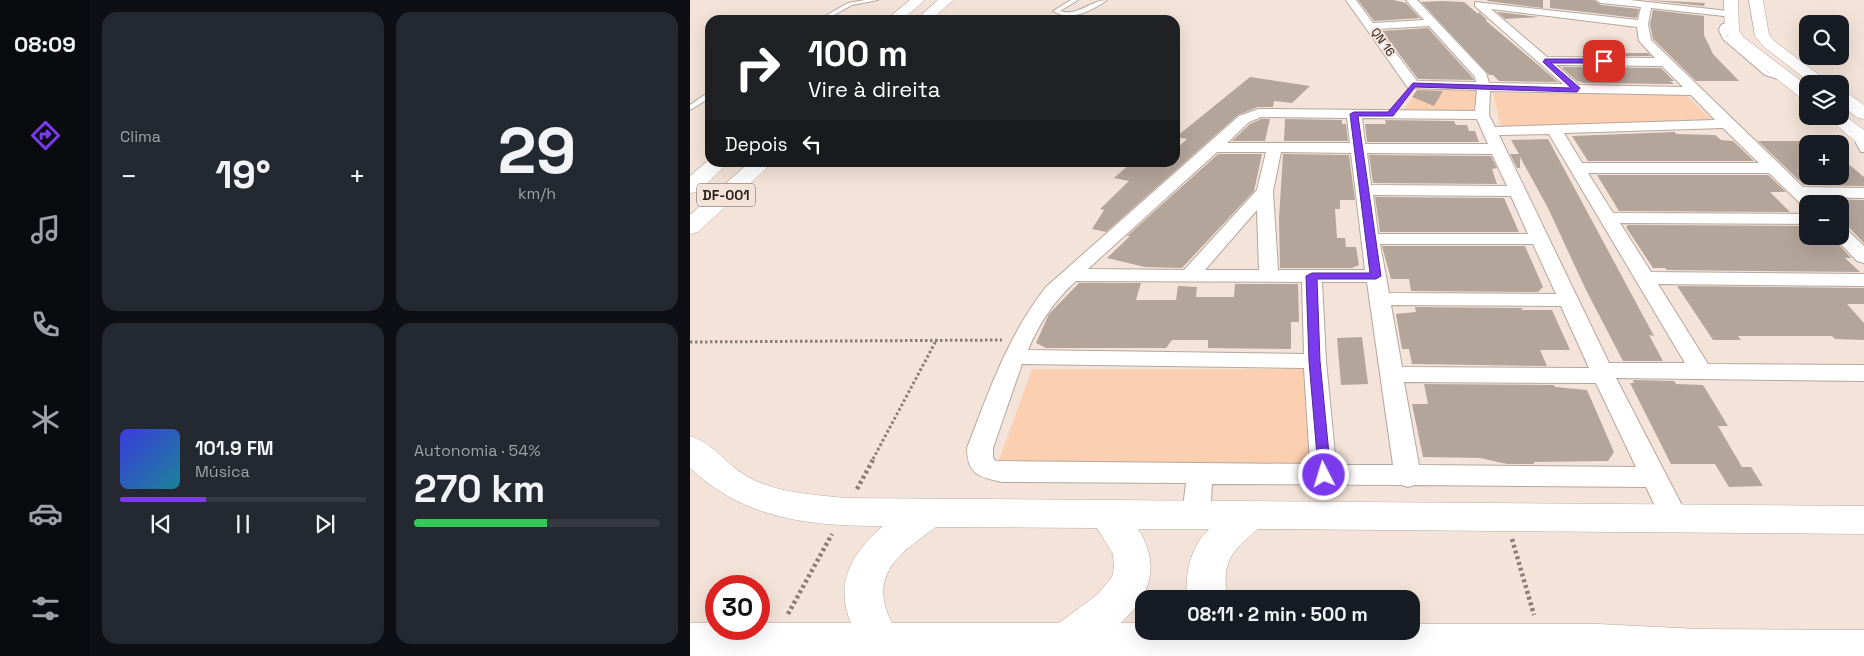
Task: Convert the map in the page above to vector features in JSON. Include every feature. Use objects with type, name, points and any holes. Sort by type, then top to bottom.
[{"type":"main road","points":[[899,15],[918,0]]},
{"type":"main road","points":[[929,15],[946,0]]},
{"type":"main road","points":[[1756,0],[1762,36],[1769,44],[1811,75]]},
{"type":"main road","points":[[1732,12],[1732,31],[1738,40],[1799,88]]},
{"type":"main road","points":[[1845,125],[1864,142]]},
{"type":"main road","name":"DF-001","points":[[690,187],[713,167]]},
{"type":"main road","name":"DF-001","points":[[690,227],[757,167]]},
{"type":"main road","points":[[690,448],[706,464],[746,492],[791,506],[844,512],[1248,517],[1674,517],[1864,520]]},
{"type":"main road","points":[[885,647],[866,614],[863,585],[875,560],[894,538],[930,512]]},
{"type":"main road","points":[[1064,643],[1101,618],[1122,596],[1132,574],[1133,554],[1123,535],[1107,515]]},
{"type":"main road","points":[[1206,590],[1204,581],[1208,557],[1221,538],[1248,517]]},
{"type":"main road","points":[[690,642],[982,649],[1064,643],[1149,640]]},
{"type":"main road","points":[[1388,640],[1542,643],[1595,650],[1704,652],[1864,649]]},
{"type":"street","name":"QN 16","points":[[1352,0],[1372,26],[1407,92]]},
{"type":"street","points":[[1411,0],[1481,76],[1491,132],[1602,373],[1674,517]]},
{"type":"street","points":[[1601,0],[1732,12]]},
{"type":"street","points":[[1478,3],[1642,24]]},
{"type":"street","points":[[1478,3],[1577,90]]},
{"type":"street","points":[[1647,5],[1642,24],[1645,41],[1727,124],[1803,195]]},
{"type":"street","points":[[1372,26],[1433,23]]},
{"type":"street","points":[[1545,61],[1664,62]]},
{"type":"street","points":[[1390,114],[1407,92],[1484,88],[1694,91]]},
{"type":"street","points":[[1491,132],[1390,114],[1259,113],[1244,119],[1053,291],[1035,311],[1017,348],[980,448],[980,461],[988,469],[1002,472],[1408,477],[1654,477]]},
{"type":"street","points":[[1354,114],[1370,239],[1408,477]]},
{"type":"street","points":[[1213,148],[1358,149],[1491,132],[1727,124]]},
{"type":"street","points":[[1555,131],[1701,371]]},
{"type":"street","points":[[1269,276],[1265,192],[1274,148]]},
{"type":"street","points":[[1577,168],[1775,168]]},
{"type":"street","points":[[1364,190],[1517,191]]},
{"type":"street","points":[[1190,275],[1265,192]]},
{"type":"street","points":[[1841,195],[1864,193]]},
{"type":"street","points":[[1607,218],[1799,219]]},
{"type":"street","points":[[1370,239],[1540,239]]},
{"type":"street","points":[[1849,242],[1864,257]]},
{"type":"street","points":[[1073,275],[1376,276]]},
{"type":"street","points":[[1312,276],[1314,361],[1324,475]]},
{"type":"street","points":[[1645,278],[1864,280]]},
{"type":"street","points":[[1380,299],[1568,300]]},
{"type":"street","points":[[1017,348],[1314,361]]},
{"type":"street","points":[[1391,374],[1701,371],[1864,373]]},
{"type":"street","points":[[1196,516],[1200,473]]},
{"type":"lane","points":[[830,15],[850,4],[875,0]]},
{"type":"lane","points":[[1075,0],[1056,11],[1063,14],[1074,14],[1104,0]]},
{"type":"lane","points":[[690,108],[705,98]]},
{"type":"path","points":[[690,342],[1017,348]]},
{"type":"path","points":[[1506,517],[1542,643]]},
{"type":"shaded area","points":[[1421,87],[1478,91],[1473,111],[1403,110]]},
{"type":"shaded area","points":[[1493,93],[1686,95],[1714,122],[1501,128]]},
{"type":"shaded area","points":[[1032,369],[1305,369],[1309,464],[998,463]]},
{"type":"building","points":[[1358,0],[1393,0],[1406,3],[1420,18],[1374,21]]},
{"type":"building","points":[[1543,0],[1543,8],[1487,1]]},
{"type":"building","points":[[1550,0],[1594,0],[1601,5],[1639,9],[1637,18],[1550,8]]},
{"type":"building","points":[[1647,0],[1705,3],[1704,6]]},
{"type":"building","points":[[1421,2],[1464,2],[1478,14],[1479,12],[1487,20],[1485,20],[1558,82],[1499,81],[1493,75],[1489,75]]},
{"type":"building","points":[[1653,10],[1704,16],[1704,35],[1713,54],[1739,81],[1696,81],[1653,39],[1650,24]]},
{"type":"building","points":[[1497,12],[1540,17],[1505,19]]},
{"type":"building","points":[[1428,28],[1474,80],[1418,79],[1382,31]]},
{"type":"building","points":[[1607,53],[1648,53],[1651,56],[1607,56]]},
{"type":"building","points":[[1562,68],[1661,68],[1674,81],[1670,81],[1674,84],[1584,83],[1577,81]]},
{"type":"building","points":[[1250,77],[1310,86],[1292,103],[1274,101],[1273,107],[1258,107],[1238,115],[1180,166],[1180,145],[1187,139],[1180,138],[1180,134]]},
{"type":"building","points":[[1417,90],[1443,91],[1434,106],[1412,97]]},
{"type":"building","points":[[1261,119],[1270,119],[1265,141],[1232,141],[1250,124]]},
{"type":"building","points":[[1285,119],[1342,120],[1342,124],[1346,124],[1348,141],[1284,141]]},
{"type":"building","points":[[1385,120],[1454,121],[1456,125],[1467,125],[1469,131],[1475,131],[1479,142],[1367,142],[1365,124],[1386,124]]},
{"type":"building","points":[[1675,132],[1676,134],[1715,135],[1721,140],[1733,141],[1754,161],[1588,161],[1572,136]]},
{"type":"building","points":[[1548,139],[1654,336],[1649,335],[1663,361],[1623,361],[1586,290],[1548,208],[1520,157],[1520,168],[1517,168],[1510,154],[1519,154],[1511,140]]},
{"type":"building","points":[[1758,141],[1799,141],[1799,180]]},
{"type":"building","points":[[1218,154],[1262,154],[1254,191],[1182,268],[1145,267],[1107,258],[1130,236],[1127,236]]},
{"type":"building","points":[[1283,154],[1349,155],[1355,200],[1340,200],[1340,209],[1335,209],[1337,238],[1345,238],[1346,247],[1356,247],[1359,265],[1352,268],[1280,268],[1279,218]]},
{"type":"building","points":[[1369,155],[1491,156],[1497,168],[1492,169],[1497,184],[1373,183]]},
{"type":"building","points":[[1849,164],[1864,177],[1864,186],[1804,185],[1849,185]]},
{"type":"building","points":[[1126,167],[1179,167],[1106,232],[1092,229],[1104,210],[1100,209],[1129,181],[1114,178]]},
{"type":"building","points":[[1597,175],[1768,175],[1786,192],[1770,192],[1790,212],[1619,211]]},
{"type":"building","points":[[1375,197],[1504,198],[1519,232],[1380,232]]},
{"type":"building","points":[[1849,200],[1864,200],[1864,243],[1849,227]]},
{"type":"building","points":[[1628,225],[1799,226],[1799,245],[1839,245],[1851,258],[1845,258],[1860,272],[1667,270],[1665,268],[1653,268],[1626,227]]},
{"type":"building","points":[[1382,246],[1525,246],[1543,287],[1538,292],[1411,291],[1409,279],[1391,279]]},
{"type":"building","points":[[1079,283],[1141,283],[1136,300],[1176,300],[1178,286],[1197,287],[1196,297],[1234,297],[1235,284],[1298,284],[1299,322],[1291,322],[1291,349],[1208,348],[1208,340],[1172,340],[1166,348],[1046,348],[1036,343],[1049,314]]},
{"type":"building","points":[[1677,286],[1864,288],[1864,304],[1847,304],[1864,323],[1864,340],[1835,339],[1832,336],[1738,336],[1741,340],[1713,340]]},
{"type":"building","points":[[1415,307],[1552,310],[1570,350],[1540,350],[1547,366],[1412,364],[1409,349],[1402,349],[1396,314],[1416,312]]},
{"type":"building","points":[[1362,337],[1368,384],[1341,385],[1337,338]]},
{"type":"building","points":[[1633,380],[1674,381],[1676,384],[1703,385],[1728,426],[1718,426],[1742,467],[1751,467],[1763,486],[1729,487],[1715,464],[1671,464],[1630,383],[1634,383]]},
{"type":"building","points":[[1424,384],[1554,385],[1555,387],[1587,390],[1614,452],[1608,461],[1534,462],[1534,464],[1507,464],[1480,458],[1423,457],[1412,404],[1428,404]]},
{"type":"route","points":[[1324,475],[1314,361],[1312,276],[1376,276],[1354,114],[1390,114],[1413,85],[1577,90],[1545,61],[1604,61]]}]
